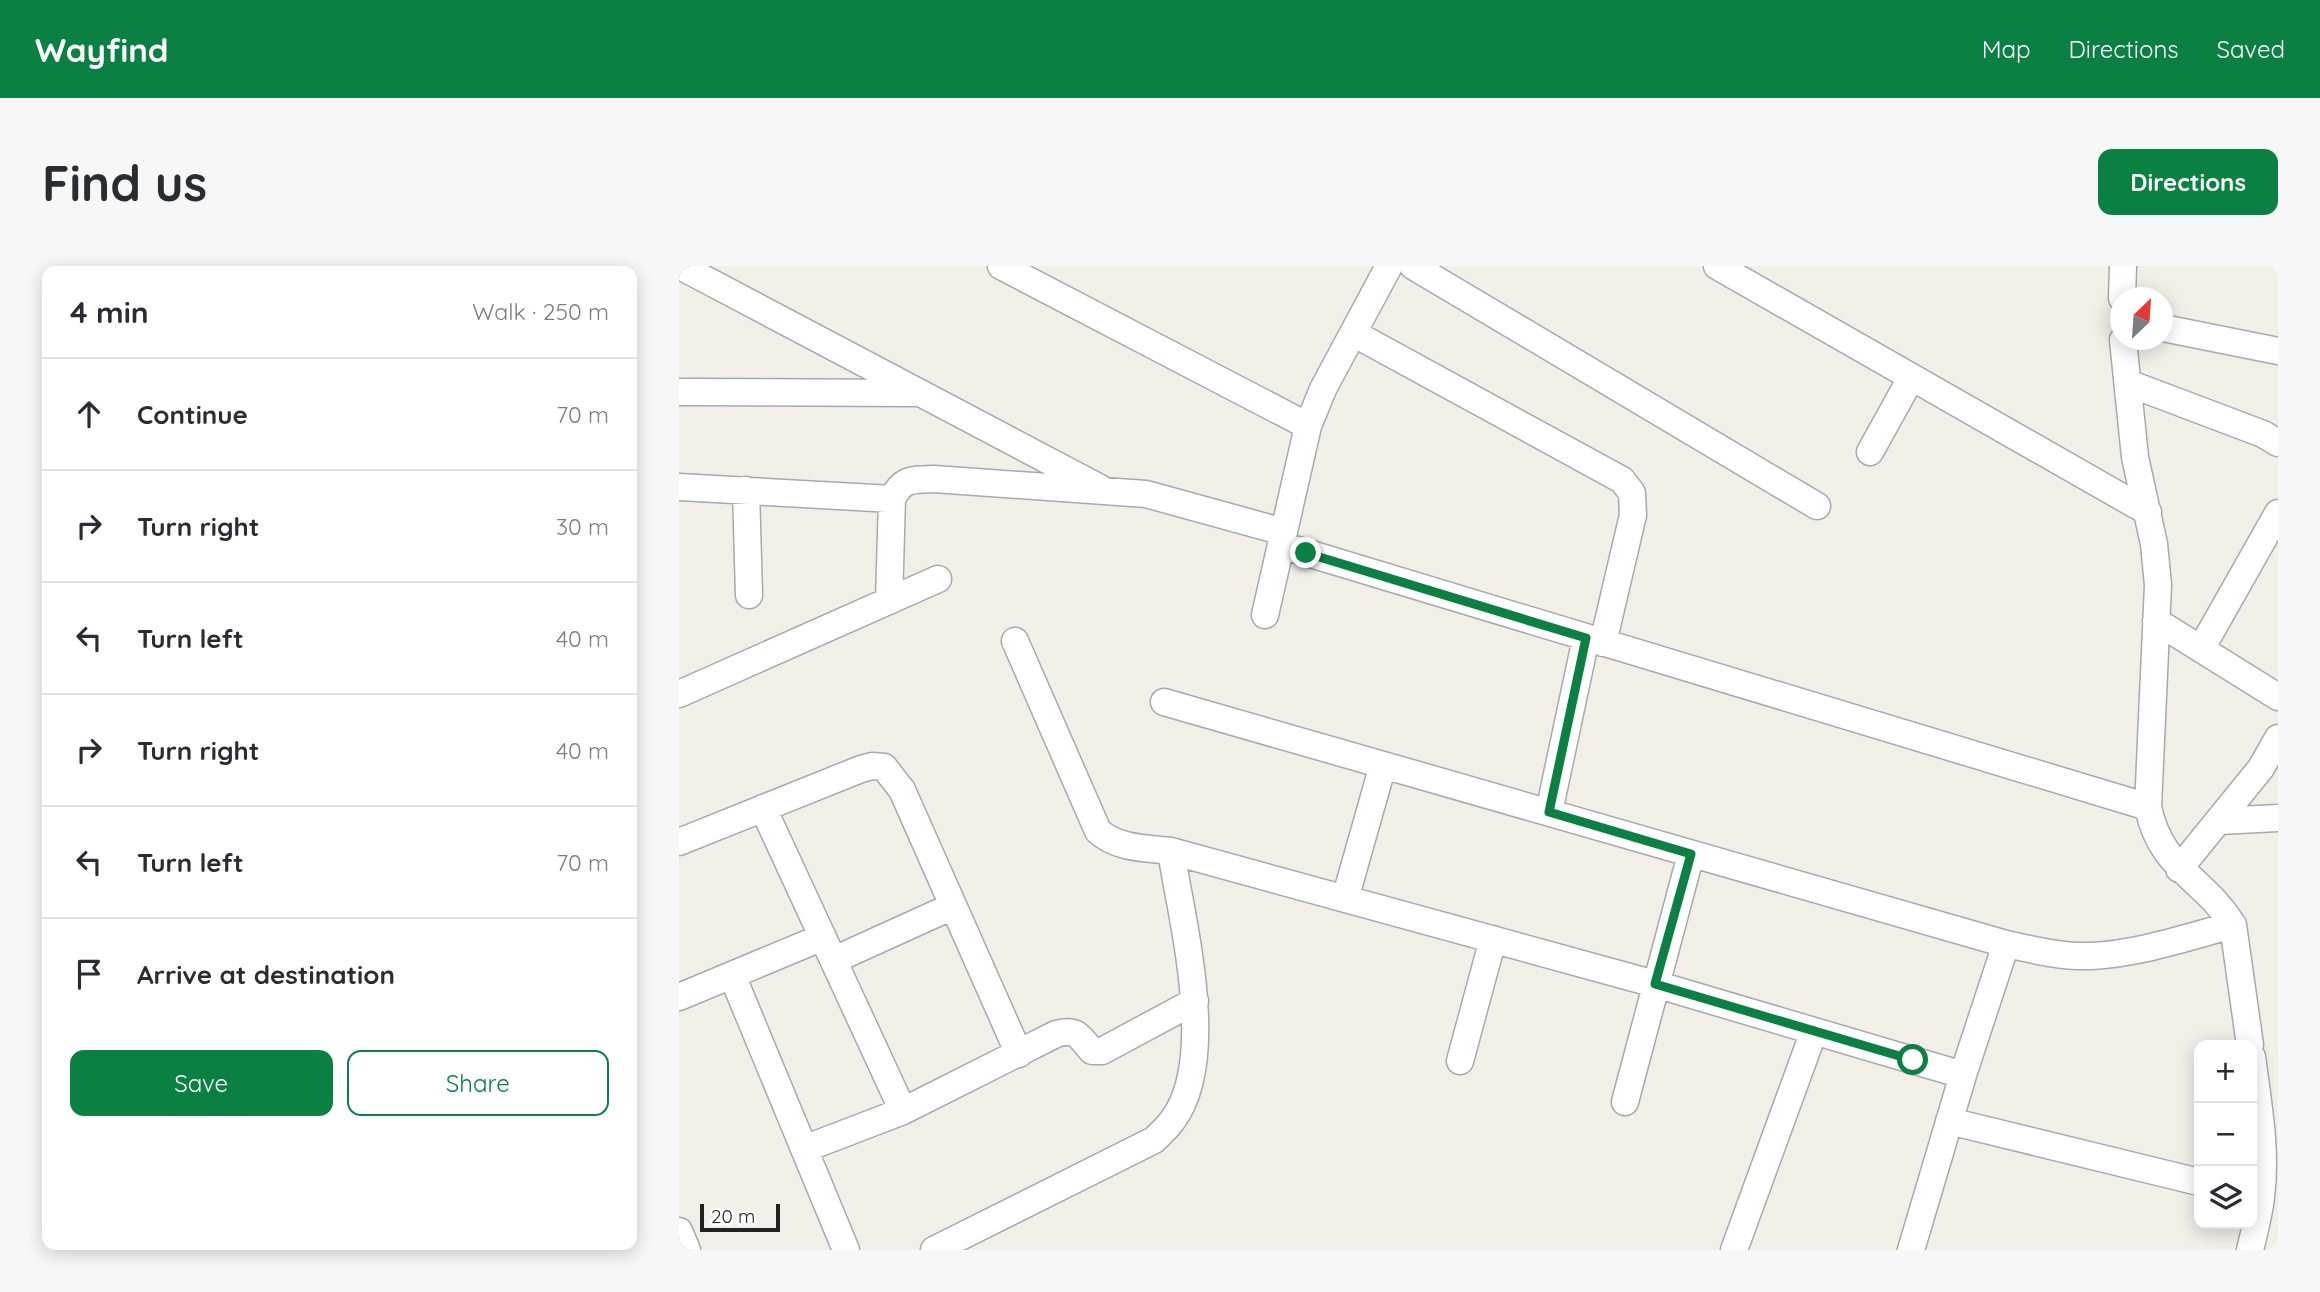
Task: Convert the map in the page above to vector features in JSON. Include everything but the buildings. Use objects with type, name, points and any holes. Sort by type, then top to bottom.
[{"type":"street","points":[[680,266],[1110,493]]},
{"type":"street","points":[[1001,266],[1308,426]]},
{"type":"street","points":[[1265,615],[1308,426],[1323,389],[1389,266]]},
{"type":"street","points":[[1413,266],[1817,506]]},
{"type":"street","points":[[2122,287],[2123,266]]},
{"type":"street","points":[[1719,267],[2148,512]]},
{"type":"street","points":[[2173,330],[2278,351]]},
{"type":"street","points":[[1353,333],[1622,480],[1632,493],[1633,515],[1595,641],[1549,812]]},
{"type":"street","points":[[2124,350],[2135,457],[2148,512],[2158,585],[2148,807],[2152,827],[2179,869],[2224,910],[2233,925],[2249,1040]]},
{"type":"street","points":[[1870,452],[1911,378]]},
{"type":"street","points":[[2128,383],[2263,434],[2278,443]]},
{"type":"street","points":[[679,392],[921,393]]},
{"type":"street","points":[[889,601],[892,499],[899,485],[910,480],[934,479],[1146,494],[1595,641],[2148,807]]},
{"type":"street","points":[[679,486],[892,499]]},
{"type":"street","points":[[746,491],[749,595]]},
{"type":"street","points":[[2201,649],[2278,513]]},
{"type":"street","points":[[679,694],[938,579]]},
{"type":"street","points":[[2156,621],[2278,697]]},
{"type":"street","points":[[1015,641],[1098,831],[1109,840],[1124,845],[1171,851],[1493,939],[1963,1075]]},
{"type":"street","points":[[1164,702],[2044,953],[2090,956],[2138,949],[2233,925]]},
{"type":"street","points":[[2179,869],[2262,768],[2278,738]]},
{"type":"street","points":[[679,842],[872,765],[884,767],[902,790],[1019,1054]]},
{"type":"street","points":[[1345,899],[1383,765]]},
{"type":"street","points":[[763,808],[903,1111]]},
{"type":"street","points":[[2219,821],[2278,818]]},
{"type":"street","points":[[934,1250],[1154,1140],[1174,1119],[1188,1088],[1196,1053],[1195,1001],[1171,851]]},
{"type":"street","points":[[1625,1102],[1691,854]]},
{"type":"street","points":[[679,997],[732,975],[828,949],[953,906]]},
{"type":"street","points":[[1460,1061],[1493,939]]},
{"type":"street","points":[[1911,1250],[1963,1075],[2006,944]]},
{"type":"street","points":[[732,975],[846,1250]]},
{"type":"street","points":[[804,1149],[903,1111],[1056,1034],[1068,1030],[1079,1034],[1092,1051],[1102,1051],[1195,1001]]},
{"type":"street","points":[[1734,1250],[1814,1031]]},
{"type":"street","points":[[2257,1073],[2268,1107],[2262,1127],[2257,1196]]},
{"type":"street","points":[[1949,1121],[2194,1181]]},
{"type":"street","points":[[2250,1250],[2253,1229]]},
{"type":"street","points":[[679,1231],[687,1250]]},
{"type":"route","points":[[1306,553],[1586,638],[1549,812],[1691,854],[1655,984],[1913,1060]]}]
